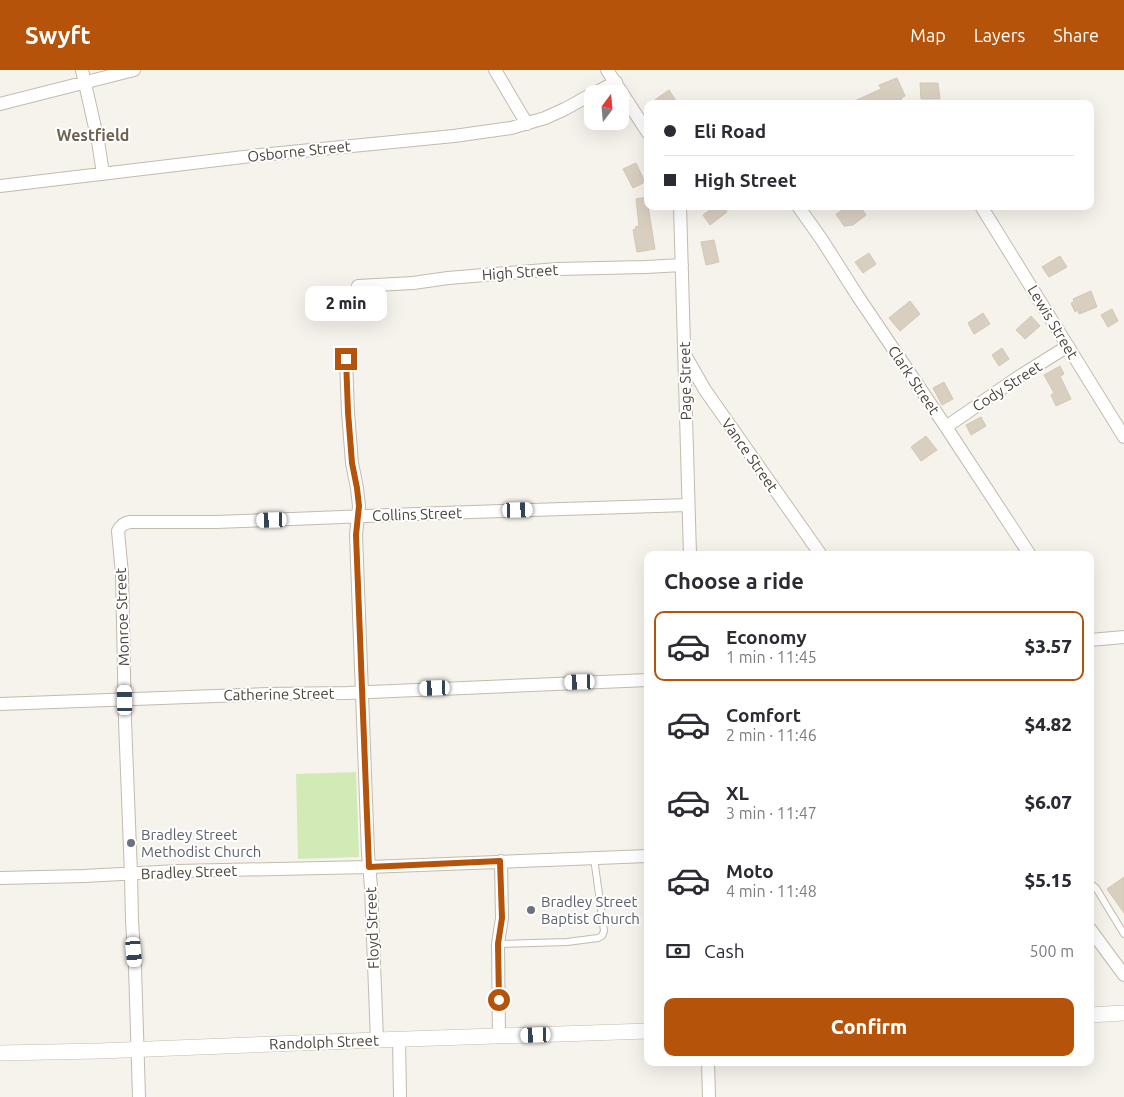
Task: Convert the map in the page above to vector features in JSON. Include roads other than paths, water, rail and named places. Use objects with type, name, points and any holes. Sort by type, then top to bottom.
[{"type":"street","points":[[0,104],[83,76],[134,70]]},
{"type":"street","points":[[495,70],[527,124]]},
{"type":"street","points":[[607,70],[644,127]]},
{"type":"street","points":[[83,76],[98,141],[103,174]]},
{"type":"street","name":"Osborne Street","points":[[610,85],[616,82]]},
{"type":"street","name":"Osborne Street","points":[[0,186],[354,145],[454,136],[511,128],[545,118],[565,110],[584,99]]},
{"type":"street","name":"Page Street","points":[[680,210],[690,551]]},
{"type":"street","name":"Clark Street","points":[[801,210],[1027,551]]},
{"type":"street","name":"Lewis Street","points":[[984,210],[1124,437]]},
{"type":"street","name":"High Street","points":[[358,286],[413,283],[448,278],[557,269],[682,265]]},
{"type":"street","name":"Cody Street","points":[[946,427],[1068,346]]},
{"type":"street","name":"Vance Street","points":[[684,353],[705,390],[818,551]]},
{"type":"street","points":[[346,359],[348,412],[352,463],[359,506],[358,517]]},
{"type":"street","name":"Collins Street","points":[[147,522],[216,522],[688,505]]},
{"type":"street","name":"Floyd Street","points":[[358,517],[356,535],[377,1040]]},
{"type":"street","name":"Monroe Street","points":[[139,1097],[122,574],[118,530],[125,523],[147,522]]},
{"type":"street","points":[[1094,640],[1124,637]]},
{"type":"street","name":"Catherine Street","points":[[0,704],[644,680]]},
{"type":"street","name":"Bradley Street","points":[[0,878],[369,867],[644,856]]},
{"type":"street","points":[[499,1037],[498,944],[502,918],[500,861]]},
{"type":"street","points":[[1094,934],[1124,975]]},
{"type":"street","points":[[1094,1014],[1124,1013]]},
{"type":"street","name":"Randolph Street","points":[[0,1053],[644,1031]]},
{"type":"street","points":[[399,1039],[400,1097]]},
{"type":"street","points":[[708,1066],[709,1097]]},
{"type":"lane","points":[[498,944],[567,942],[602,936],[604,931],[594,858]]},
{"type":"lane","points":[[1094,886],[1124,934]]},
{"type":"place","name":"Bradley Street Methodist Church","points":[[131,843]]},
{"type":"place","name":"Bradley Street Baptist Church","points":[[531,910]]},
{"type":"district","name":"Westfield","points":[[93,135]]}]
